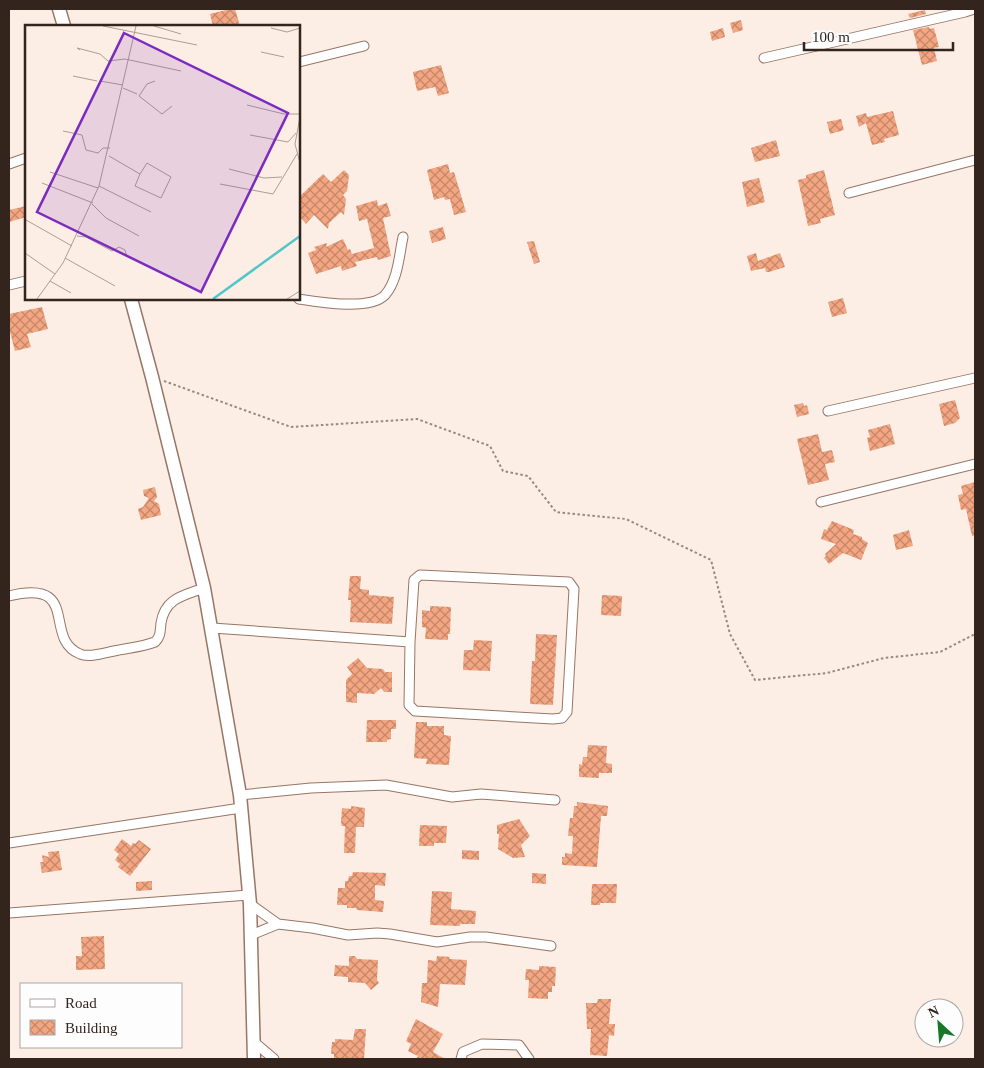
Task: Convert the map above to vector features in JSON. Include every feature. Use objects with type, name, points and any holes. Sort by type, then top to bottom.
[{"type":"street","points":[[59,9],[64,25]]},
{"type":"street","points":[[764,58],[974,9]]},
{"type":"street","points":[[300,62],[364,46]]},
{"type":"street","points":[[9,164],[25,158]]},
{"type":"street","points":[[849,193],[975,160]]},
{"type":"street","points":[[300,299],[334,305],[373,302],[384,296],[395,278],[403,237]]},
{"type":"street","points":[[9,285],[25,281]]},
{"type":"street","points":[[131,300],[204,588],[241,802],[250,899],[254,1059]]},
{"type":"street","points":[[828,411],[975,378]]},
{"type":"street","points":[[821,502],[975,464]]},
{"type":"street","points":[[420,575],[569,582],[574,589],[567,712],[562,718],[415,711],[409,705],[410,642],[414,580],[420,575]]},
{"type":"street","points":[[9,596],[38,592],[45,594],[56,611],[64,639],[70,648],[80,655],[92,655],[156,642],[160,634],[165,609],[171,602],[180,596],[204,588]]},
{"type":"street","points":[[212,628],[410,642]]},
{"type":"street","points":[[9,843],[311,788],[386,786],[452,797],[481,794],[554,800]]},
{"type":"street","points":[[9,913],[250,899],[278,924]]},
{"type":"street","points":[[251,935],[278,924],[348,935],[377,933],[437,942],[470,937],[486,937],[551,946]]},
{"type":"street","points":[[254,1042],[274,1059]]},
{"type":"street","points":[[461,1059],[463,1052],[482,1044],[519,1045],[529,1059]]},
{"type":"path","points":[[152,377],[291,427],[417,419],[490,446],[503,471],[528,476],[556,512],[626,519],[712,560],[730,634],[755,680],[827,673],[884,658],[940,652],[975,634]]},
{"type":"building","points":[[235,9],[240,25],[213,25],[210,14]]},
{"type":"building","points":[[925,10],[926,14],[910,18],[908,14]]},
{"type":"building","points":[[741,20],[743,30],[733,33],[730,23]]},
{"type":"building","points":[[929,27],[930,29],[934,28],[939,47],[934,48],[937,61],[922,65],[913,30]]},
{"type":"building","points":[[723,28],[725,37],[712,41],[710,32]]},
{"type":"building","points":[[441,65],[449,93],[438,96],[435,87],[417,91],[413,72]]},
{"type":"building","points":[[893,111],[899,135],[884,139],[885,142],[872,145],[866,123],[859,127],[856,116],[866,113],[867,117]]},
{"type":"building","points":[[841,119],[844,130],[830,134],[827,122]]},
{"type":"building","points":[[776,140],[780,156],[755,162],[751,148]]},
{"type":"building","points":[[448,164],[450,173],[454,172],[466,212],[454,215],[450,199],[445,200],[444,197],[434,200],[427,170]]},
{"type":"building","points":[[344,170],[349,175],[347,191],[343,195],[346,199],[344,215],[341,212],[329,223],[328,229],[314,215],[306,224],[300,217],[300,196],[323,174],[331,182]]},
{"type":"building","points":[[824,170],[835,215],[820,219],[821,223],[808,226],[798,180],[806,178],[806,175]]},
{"type":"building","points":[[759,178],[765,202],[747,207],[742,182]]},
{"type":"building","points":[[377,200],[378,206],[387,203],[391,216],[383,218],[391,256],[378,260],[377,257],[355,262],[357,266],[342,271],[341,266],[316,274],[308,253],[316,250],[314,247],[327,243],[326,247],[343,239],[352,254],[374,248],[367,219],[359,221],[356,206]]},
{"type":"building","points":[[25,206],[25,217],[9,222],[9,210]]},
{"type":"building","points":[[443,227],[446,239],[432,243],[429,231]]},
{"type":"building","points":[[534,241],[540,262],[534,264],[527,242]]},
{"type":"building","points":[[756,253],[758,261],[780,253],[785,267],[769,272],[766,272],[765,268],[751,271],[747,256]]},
{"type":"building","points":[[843,298],[847,313],[832,317],[828,302]]},
{"type":"building","points":[[42,307],[48,329],[27,334],[31,347],[15,351],[9,328],[9,314]]},
{"type":"building","points":[[955,400],[960,418],[955,423],[944,426],[939,404]]},
{"type":"building","points":[[803,403],[804,406],[807,405],[809,414],[797,417],[794,405]]},
{"type":"building","points":[[890,424],[895,444],[870,451],[867,438],[870,437],[868,430]]},
{"type":"building","points":[[818,434],[822,452],[832,450],[835,462],[825,464],[829,480],[808,485],[797,439]]},
{"type":"building","points":[[975,482],[975,535],[972,536],[966,509],[961,510],[958,495],[963,494],[961,486]]},
{"type":"building","points":[[155,487],[157,497],[154,501],[159,504],[161,515],[141,520],[138,509],[143,507],[149,498],[144,496],[143,490]]},
{"type":"building","points":[[832,521],[854,530],[853,534],[862,537],[868,543],[861,560],[843,553],[829,564],[824,558],[825,554],[836,544],[821,539],[824,529],[827,530]]},
{"type":"building","points":[[909,530],[913,546],[896,550],[893,535]]},
{"type":"building","points":[[350,576],[361,576],[360,589],[369,590],[369,595],[394,597],[392,624],[350,622],[351,600],[348,600]]},
{"type":"building","points":[[602,595],[622,596],[621,616],[601,615]]},
{"type":"building","points":[[430,606],[451,607],[448,640],[425,639],[426,628],[422,627],[422,610],[430,611]]},
{"type":"building","points":[[536,634],[557,635],[553,705],[530,704],[532,661],[535,661]]},
{"type":"building","points":[[474,640],[492,641],[490,671],[463,670],[464,650],[473,650]]},
{"type":"building","points":[[358,658],[367,668],[383,669],[385,672],[392,672],[392,692],[384,692],[381,688],[374,694],[357,693],[357,703],[346,702],[346,680],[352,674],[347,667]]},
{"type":"building","points":[[367,720],[396,720],[396,729],[391,729],[391,739],[387,740],[387,742],[366,742]]},
{"type":"building","points":[[416,722],[427,722],[427,726],[444,726],[444,735],[451,736],[449,765],[426,764],[427,759],[414,758]]},
{"type":"building","points":[[588,745],[607,746],[606,763],[612,764],[612,773],[599,773],[599,778],[579,777],[579,764],[582,765],[583,757],[587,757]]},
{"type":"building","points":[[577,802],[608,806],[607,816],[601,816],[597,867],[562,865],[562,857],[565,857],[565,853],[572,854],[573,836],[568,836],[570,818],[573,818],[574,806],[577,806]]},
{"type":"building","points":[[351,806],[365,808],[364,827],[356,827],[355,853],[344,853],[345,826],[342,826],[341,823],[342,808],[351,809]]},
{"type":"building","points":[[519,819],[530,836],[521,845],[525,857],[513,858],[498,849],[499,834],[497,834],[497,825]]},
{"type":"building","points":[[420,825],[447,826],[446,843],[434,843],[434,846],[419,846]]},
{"type":"building","points":[[122,839],[131,846],[139,840],[151,849],[130,876],[118,867],[120,864],[115,860],[119,854],[114,850]]},
{"type":"building","points":[[462,850],[479,851],[479,860],[462,859]]},
{"type":"building","points":[[59,851],[62,870],[42,873],[40,862],[43,862],[42,855],[49,857],[48,852]]},
{"type":"building","points":[[353,872],[386,873],[385,886],[375,885],[375,900],[384,901],[383,912],[357,910],[356,908],[347,908],[347,905],[337,905],[338,888],[345,888],[345,881],[348,881],[349,876],[352,876]]},
{"type":"building","points":[[532,873],[546,874],[546,884],[532,883]]},
{"type":"building","points":[[152,881],[152,890],[136,891],[136,882]]},
{"type":"building","points":[[592,884],[617,884],[616,903],[591,905]]},
{"type":"building","points":[[432,891],[452,892],[451,909],[476,911],[475,924],[460,924],[460,926],[430,925]]},
{"type":"building","points":[[104,936],[105,969],[76,970],[76,956],[82,956],[81,937]]},
{"type":"building","points":[[349,956],[355,956],[357,959],[378,960],[377,980],[379,983],[371,990],[365,983],[348,982],[348,977],[334,976],[335,965],[349,966]]},
{"type":"building","points":[[437,956],[467,960],[465,985],[440,984],[438,1007],[421,1002],[422,983],[427,983],[428,960],[436,961]]},
{"type":"building","points":[[539,966],[556,967],[555,986],[552,986],[552,992],[548,992],[548,999],[528,998],[529,980],[525,980],[526,969],[539,970]]},
{"type":"building","points":[[598,999],[611,999],[609,1024],[615,1024],[614,1036],[609,1035],[607,1056],[590,1055],[591,1029],[587,1029],[586,1003],[597,1003]]},
{"type":"building","points":[[416,1019],[443,1034],[433,1052],[445,1059],[416,1059],[418,1056],[408,1051],[411,1044],[406,1041]]},
{"type":"building","points":[[355,1029],[366,1029],[364,1059],[334,1058],[334,1054],[331,1054],[332,1042],[335,1042],[335,1039],[353,1040]]}]
